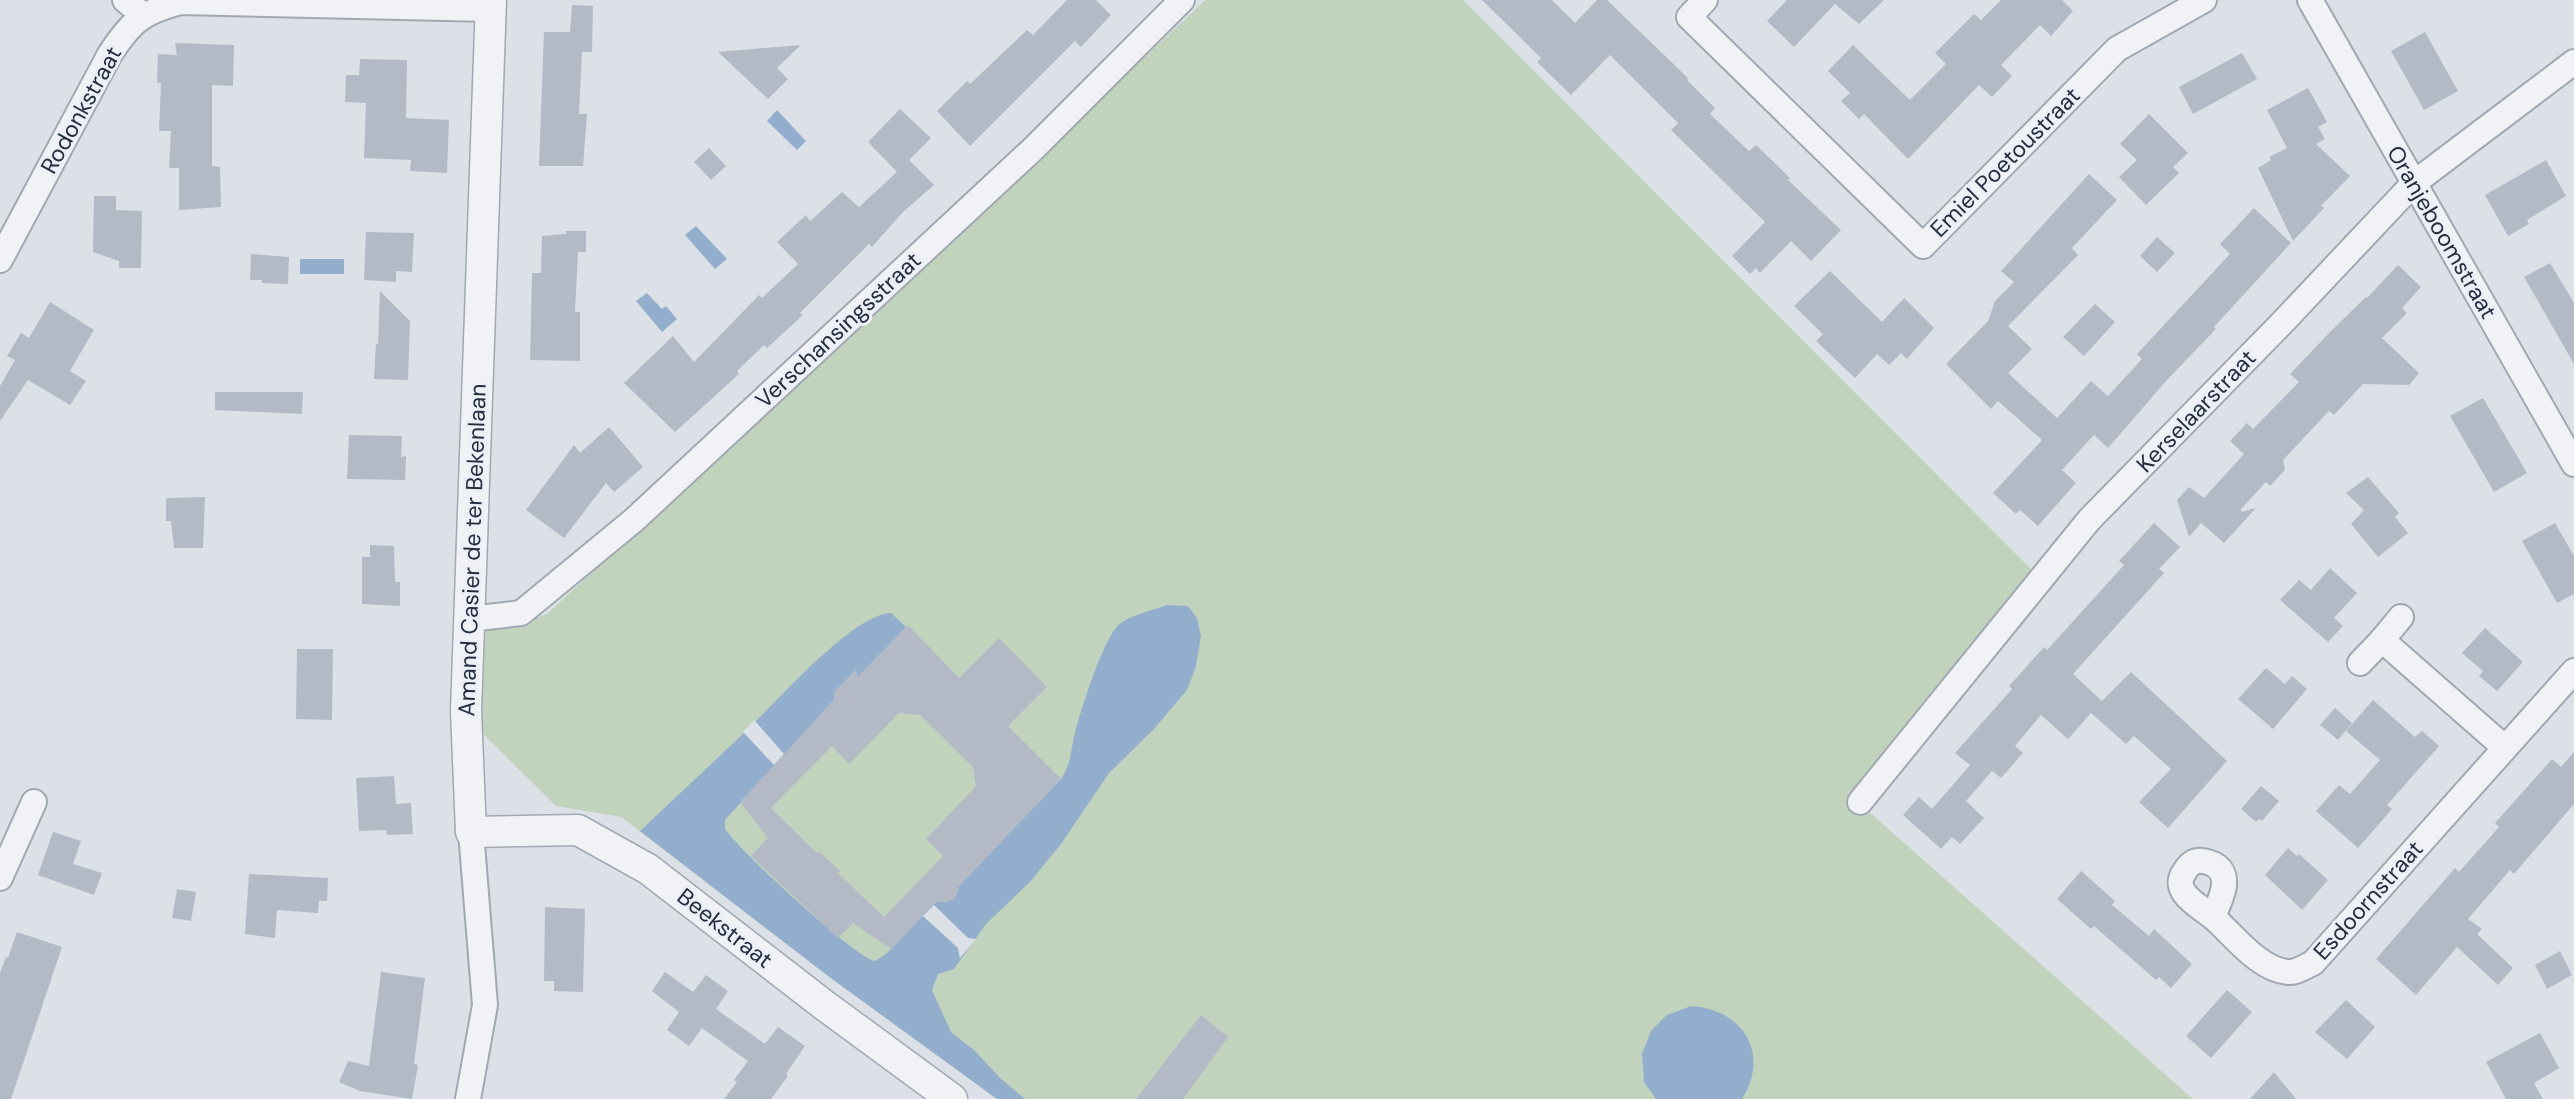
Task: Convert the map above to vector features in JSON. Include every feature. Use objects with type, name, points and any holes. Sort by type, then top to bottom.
[{"type":"street","name":"Emiel Poetoustraat","points":[[1705,0],[1689,17],[1923,246],[2117,50],[2204,0]]},
{"type":"street","name":"Oranjeboomstraat","points":[[2310,0],[2572,457]]},
{"type":"street","name":"Rodonkstraat","points":[[0,260],[110,54],[124,33],[134,7],[181,2],[490,4]]},
{"type":"street","name":"Amand Casier de ter Bekenlaan","points":[[468,1099],[485,1005],[471,832],[466,710],[490,4]]},
{"type":"street","name":"Verschansingsstraat","points":[[470,619],[521,613],[634,520],[1032,149],[1170,4]]},
{"type":"street","name":"Kerselaarstraat","points":[[1860,802],[2089,520],[2281,324],[2414,183],[2574,62]]},
{"type":"street","points":[[2360,663],[2401,617]]},
{"type":"street","points":[[2382,639],[2504,747]]},
{"type":"street","name":"Esdoornstraat","points":[[2213,916],[2266,965],[2290,972],[2314,963],[2574,671]]},
{"type":"street","points":[[0,878],[33,802]]},
{"type":"street","name":"Beekstraat","points":[[471,832],[579,830],[637,863],[952,1099]]},
{"type":"green space","points":[[1205,0],[1463,0],[2050,588],[1916,745],[1866,809],[2193,1099],[997,1099],[828,976],[621,817],[556,806],[484,735],[474,696],[475,628],[520,624],[547,614],[1040,157]]},
{"type":"water","points":[[777,110],[806,141],[797,150],[767,121]]},
{"type":"water","points":[[696,226],[727,259],[715,269],[685,235]]},
{"type":"water","points":[[300,259],[344,259],[344,274],[300,274]]},
{"type":"water","points":[[647,293],[662,309],[666,306],[677,319],[662,332],[636,301]]},
{"type":"water","points":[[1167,605],[1188,606],[1197,618],[1201,636],[1196,666],[1187,690],[1154,729],[1109,773],[1061,844],[1030,882],[986,924],[954,969],[938,974],[932,990],[951,1032],[1025,1099],[997,1099],[828,976],[640,831],[839,641],[876,617],[891,613],[906,627],[857,678],[856,670],[834,692],[834,700],[725,820],[725,829],[774,880],[845,942],[875,961],[886,954],[940,898],[944,902],[954,898],[958,887],[1061,779],[1069,762],[1082,708],[1094,674],[1114,630],[1131,618]]},
{"type":"water","points":[[1691,1006],[1725,1015],[1746,1036],[1752,1050],[1753,1065],[1750,1082],[1742,1099],[1656,1099],[1644,1082],[1642,1054],[1651,1031],[1667,1015]]},
{"type":"pier","points":[[754,720],[784,754],[774,765],[743,732]]},
{"type":"pier","points":[[934,905],[968,938],[976,939],[960,958],[958,948],[923,916]]},
{"type":"building","points":[[1067,0],[1096,0],[1111,15],[1081,47],[1075,41],[970,146],[937,111],[967,81],[970,84],[1027,30],[1033,35]]},
{"type":"building","points":[[1482,0],[1552,0],[1575,23],[1597,0],[1607,0],[1688,78],[1715,108],[1710,114],[1749,151],[1756,145],[1790,178],[1788,180],[1841,230],[1811,261],[1791,241],[1760,273],[1756,268],[1750,274],[1732,256],[1765,222],[1671,130],[1678,123],[1610,55],[1571,95],[1537,62],[1541,58]]},
{"type":"building","points":[[1787,0],[1884,0],[1859,24],[1835,4],[1794,47],[1767,21]]},
{"type":"building","points":[[2001,0],[2062,0],[2073,11],[2051,36],[2040,25],[2001,65],[2012,76],[1992,97],[1979,85],[1908,159],[1864,114],[1859,119],[1841,101],[1850,93],[1828,71],[1853,45],[1910,100],[1946,64],[1935,53],[1974,14],[1981,20]]},
{"type":"building","points":[[572,5],[593,6],[592,52],[582,52],[579,114],[587,114],[583,166],[539,166],[544,32],[570,32]]},
{"type":"building","points":[[2425,32],[2458,91],[2424,110],[2391,51]]},
{"type":"building","points":[[175,43],[234,45],[233,86],[212,85],[212,166],[220,167],[221,207],[179,210],[179,168],[169,168],[171,131],[159,131],[161,83],[157,83],[158,54],[177,55]]},
{"type":"building","points":[[801,45],[777,68],[788,79],[768,99],[718,52]]},
{"type":"building","points":[[2242,53],[2257,79],[2193,114],[2179,87]]},
{"type":"building","points":[[360,59],[407,60],[406,118],[449,120],[447,173],[410,171],[411,160],[364,158],[366,103],[345,102],[346,75],[359,75]]},
{"type":"building","points":[[2308,88],[2327,122],[2318,127],[2325,139],[2316,144],[2350,176],[2293,241],[2258,168],[2271,160],[2269,157],[2287,148],[2267,110]]},
{"type":"building","points":[[900,109],[931,138],[909,160],[934,185],[903,212],[872,247],[869,244],[800,313],[803,315],[767,348],[764,345],[737,371],[739,374],[675,432],[624,383],[673,336],[694,362],[759,295],[762,298],[798,264],[777,242],[806,215],[810,221],[842,192],[859,207],[897,172],[868,142]]},
{"type":"building","points":[[2149,114],[2188,153],[2173,167],[2179,173],[2146,205],[2119,177],[2137,160],[2120,144]]},
{"type":"building","points":[[709,148],[726,166],[711,180],[694,162]]},
{"type":"building","points":[[2546,160],[2566,196],[2527,220],[2529,224],[2508,236],[2485,195]]},
{"type":"building","points":[[2089,174],[2117,200],[2072,248],[2078,255],[2008,326],[2032,349],[2008,373],[2057,418],[2091,381],[2108,396],[2142,359],[2137,354],[2230,254],[2220,244],[2254,208],[2291,243],[2108,448],[2094,435],[2062,470],[2076,483],[2038,526],[2020,510],[2016,514],[1993,493],[2042,440],[1998,401],[1991,409],[1946,364],[1988,321],[1995,301],[2014,282],[2001,271]]},
{"type":"building","points":[[94,196],[116,196],[116,210],[142,211],[141,268],[119,268],[119,261],[93,252]]},
{"type":"building","points":[[566,231],[586,231],[586,252],[578,252],[575,312],[580,312],[580,361],[530,360],[532,273],[541,273],[542,236],[566,234]]},
{"type":"building","points":[[366,232],[414,233],[412,272],[396,271],[396,282],[364,280]]},
{"type":"building","points":[[2157,237],[2175,253],[2157,272],[2140,256]]},
{"type":"building","points":[[251,254],[289,257],[288,284],[250,280]]},
{"type":"building","points":[[2550,263],[2574,303],[2574,364],[2524,277]]},
{"type":"building","points":[[2398,265],[2421,287],[2402,308],[2407,313],[2382,338],[2419,373],[2409,385],[2363,384],[2334,415],[2329,411],[2283,460],[2285,470],[2270,486],[2266,482],[2241,509],[2241,512],[2256,508],[2224,543],[2201,523],[2189,537],[2177,500],[2189,487],[2204,498],[2244,454],[2230,441],[2247,423],[2253,429],[2299,382],[2290,374]]},
{"type":"building","points":[[1830,271],[1882,322],[1904,298],[1934,328],[1907,359],[1901,353],[1889,365],[1877,354],[1855,378],[1816,341],[1823,334],[1794,306]]},
{"type":"building","points":[[380,291],[410,321],[408,380],[374,379]]},
{"type":"building","points":[[50,302],[94,330],[70,371],[86,381],[70,405],[28,380],[0,421],[0,386],[15,360],[7,356],[21,333],[29,338]]},
{"type":"building","points":[[2095,304],[2115,322],[2084,356],[2063,337]]},
{"type":"building","points":[[215,392],[303,392],[302,414],[215,410]]},
{"type":"building","points":[[2483,398],[2527,473],[2494,492],[2450,416]]},
{"type":"building","points":[[609,427],[643,467],[614,492],[606,483],[564,538],[526,510],[574,445],[580,453]]},
{"type":"building","points":[[349,435],[402,436],[401,457],[406,456],[405,480],[347,479]]},
{"type":"building","points":[[2368,477],[2399,513],[2395,517],[2408,533],[2378,557],[2351,524],[2364,510],[2346,493]]},
{"type":"building","points":[[205,497],[203,548],[174,548],[171,521],[166,521],[166,498]]},
{"type":"building","points":[[2154,523],[2180,547],[2159,569],[2164,573],[2073,674],[2102,701],[2131,672],[2227,761],[2168,828],[2139,802],[2171,769],[2134,736],[2126,744],[2091,713],[2068,739],[2041,715],[2015,746],[2023,753],[2001,778],[1992,771],[1966,801],[1984,818],[1960,844],[1952,837],[1941,849],[1903,815],[1919,797],[1932,809],[1970,765],[1955,753],[2012,689],[2009,686],[2044,647],[2047,650],[2124,565],[2119,561]]},
{"type":"building","points":[[2555,523],[2574,556],[2574,594],[2557,603],[2522,541]]},
{"type":"building","points":[[370,545],[394,546],[395,582],[400,582],[400,606],[362,604],[362,557],[370,557]]},
{"type":"building","points":[[2330,568],[2357,593],[2334,618],[2343,626],[2328,642],[2280,600],[2299,580],[2311,590]]},
{"type":"building","points":[[908,625],[959,678],[999,638],[1047,687],[1008,726],[1061,779],[958,887],[955,898],[936,902],[891,949],[853,923],[838,938],[751,856],[768,838],[740,802],[834,700],[834,692],[856,669],[857,678]],"holes":[[[899,713],[920,715],[973,767],[976,786],[926,839],[943,856],[884,917],[838,873],[840,871],[819,851],[817,853],[771,808],[832,746],[849,764]]]},
{"type":"building","points":[[2485,628],[2523,662],[2497,691],[2479,676],[2483,671],[2462,653]]},
{"type":"building","points":[[297,649],[333,649],[332,720],[296,719]]},
{"type":"building","points":[[2266,668],[2285,684],[2292,676],[2307,689],[2273,729],[2238,699]]},
{"type":"building","points":[[2373,700],[2415,737],[2422,731],[2439,746],[2387,805],[2392,809],[2358,848],[2316,811],[2339,785],[2350,794],[2380,760],[2346,731]]},
{"type":"building","points":[[2335,708],[2352,723],[2338,740],[2320,725]]},
{"type":"building","points":[[2574,752],[2574,804],[2514,874],[2510,870],[2468,919],[2482,929],[2477,934],[2513,968],[2498,985],[2457,947],[2416,995],[2376,959],[2455,868],[2459,872],[2499,827],[2495,823],[2552,759],[2561,767]]},
{"type":"building","points":[[394,776],[396,804],[411,803],[413,834],[387,835],[386,830],[359,831],[356,778]]},
{"type":"building","points":[[2261,786],[2279,801],[2262,821],[2260,819],[2256,822],[2241,809]]},
{"type":"building","points":[[53,832],[81,841],[73,864],[102,873],[94,895],[38,875]]},
{"type":"building","points":[[2288,848],[2297,856],[2299,854],[2328,880],[2302,910],[2265,875]]},
{"type":"building","points":[[2081,871],[2115,901],[2112,905],[2149,936],[2154,929],[2192,964],[2171,988],[2159,977],[2156,980],[2094,926],[2091,929],[2057,899]]},
{"type":"building","points":[[249,874],[328,878],[327,901],[319,901],[318,913],[277,910],[275,938],[245,934]]},
{"type":"building","points":[[177,889],[196,892],[191,921],[172,918]]},
{"type":"building","points":[[545,907],[585,909],[583,992],[554,991],[554,981],[544,981]]},
{"type":"building","points":[[17,932],[62,947],[11,1099],[0,1099],[0,973]]},
{"type":"building","points":[[2560,951],[2572,975],[2547,989],[2535,965]]},
{"type":"building","points":[[381,972],[425,978],[414,1064],[418,1065],[412,1099],[360,1091],[339,1082],[348,1061],[369,1066]]},
{"type":"building","points":[[665,972],[693,992],[706,975],[728,991],[716,1009],[765,1044],[778,1027],[805,1046],[771,1099],[724,1099],[748,1061],[702,1028],[689,1046],[667,1030],[679,1012],[652,991]]},
{"type":"building","points":[[2227,990],[2252,1012],[2211,1058],[2186,1036]]},
{"type":"building","points":[[2346,1000],[2375,1027],[2347,1059],[2315,1032]]},
{"type":"building","points":[[1201,1015],[1228,1037],[1183,1099],[1136,1099]]},
{"type":"building","points":[[2540,1033],[2559,1068],[2534,1083],[2543,1099],[2506,1099],[2486,1062]]},
{"type":"building","points":[[2274,1072],[2296,1099],[2250,1099]]}]
